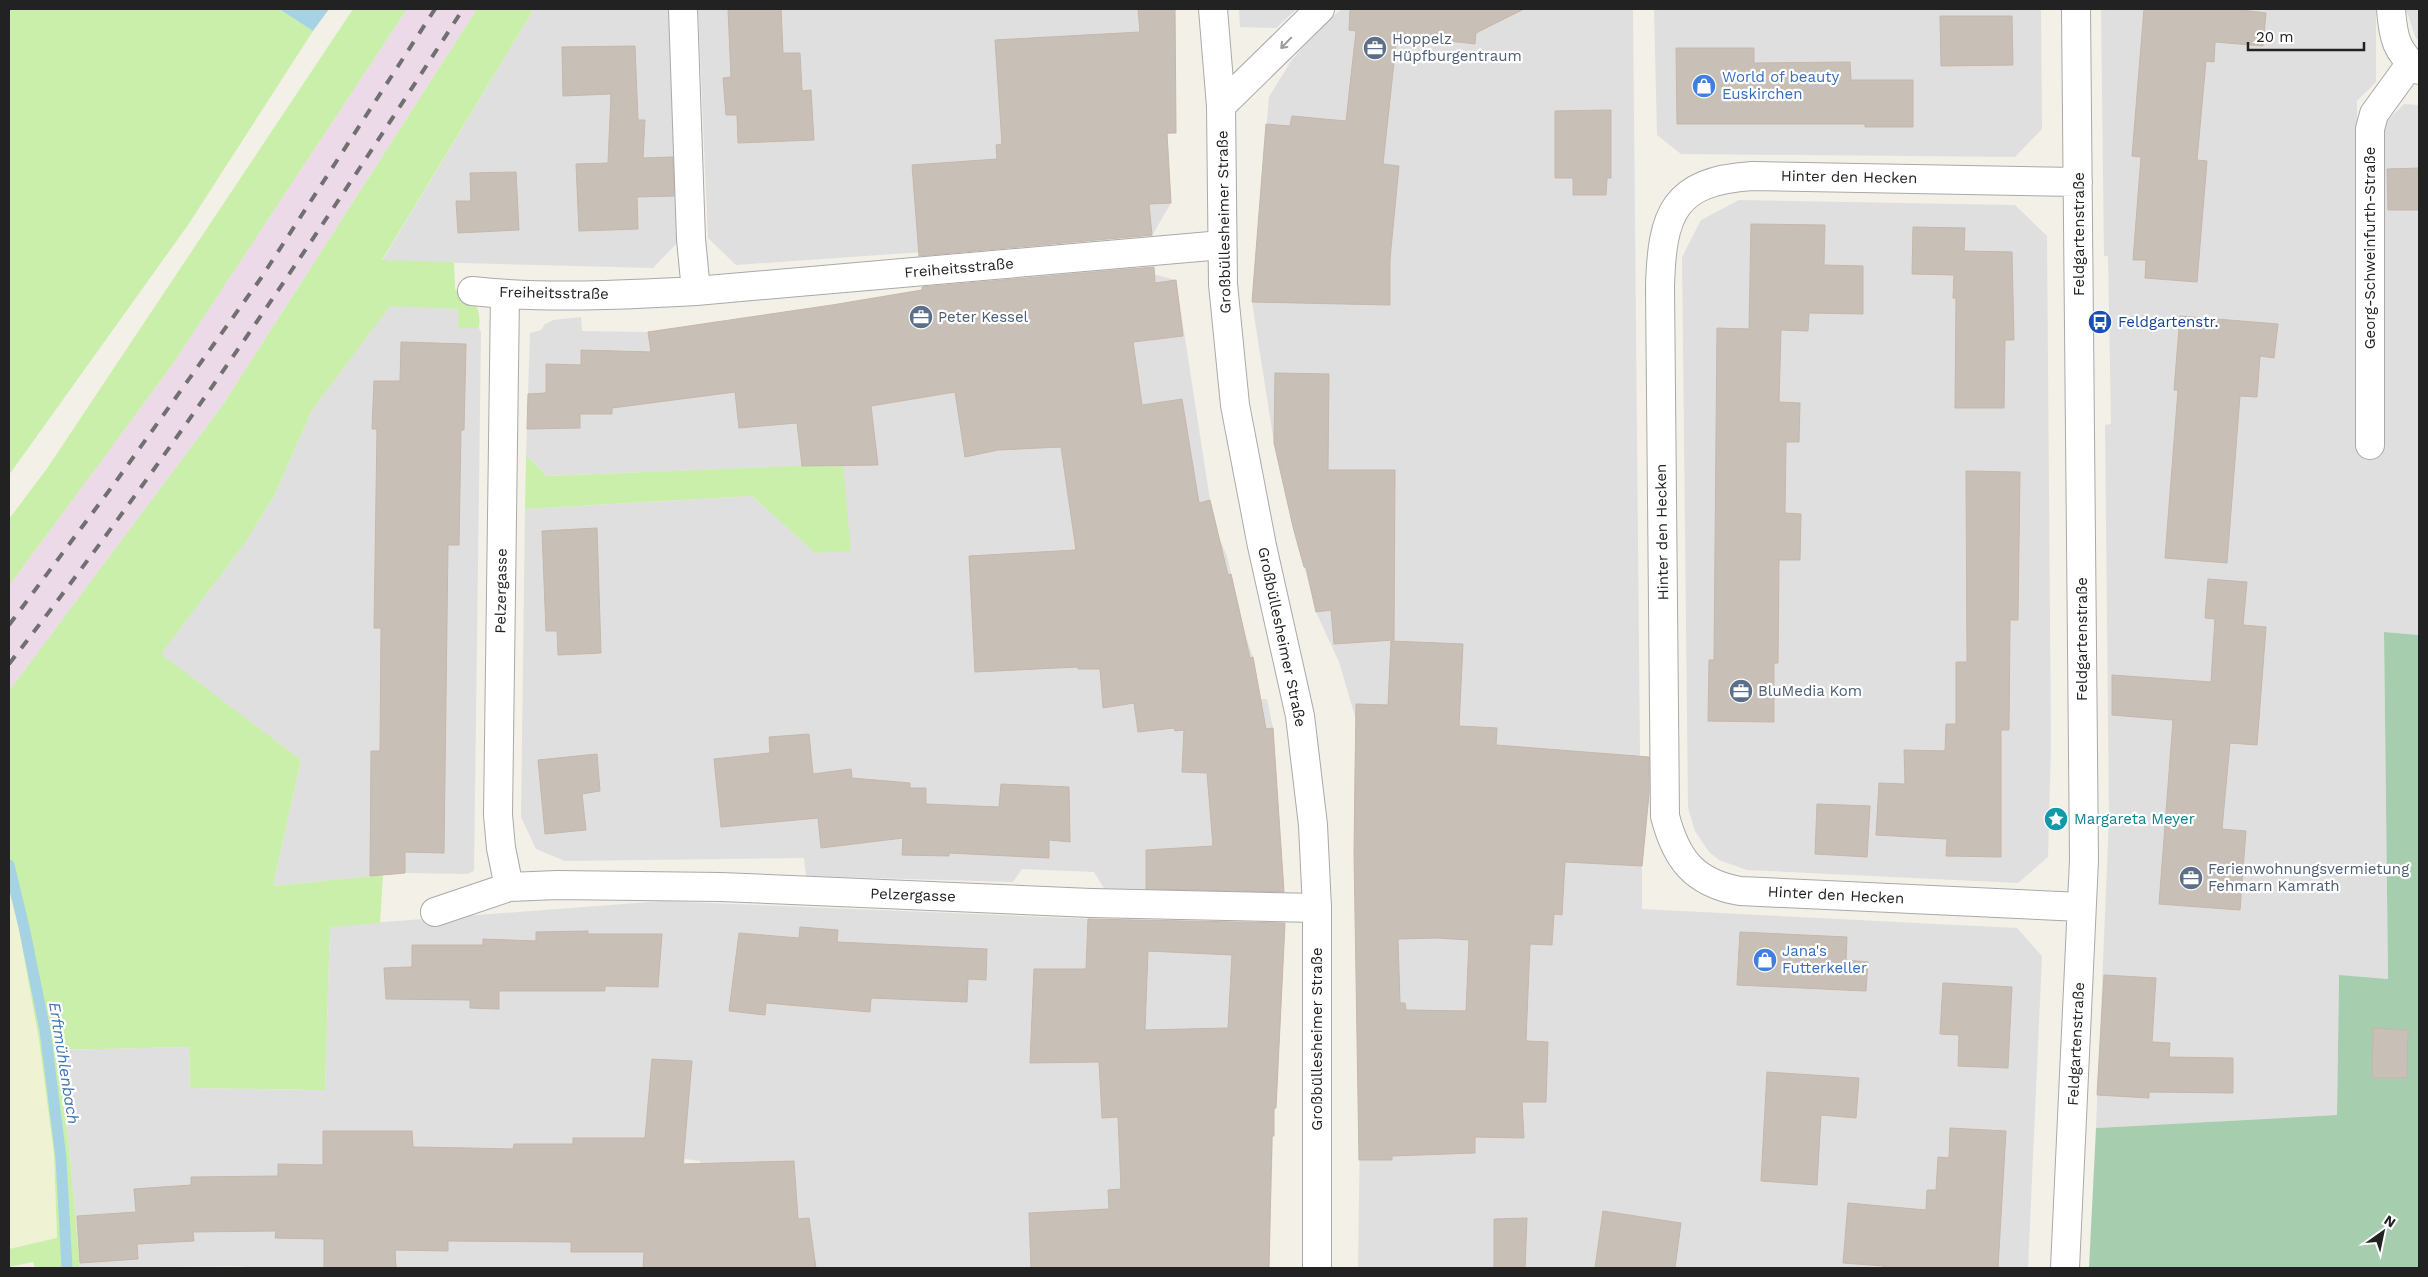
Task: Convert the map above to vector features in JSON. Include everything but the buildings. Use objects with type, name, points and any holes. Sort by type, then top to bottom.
[{"type":"street","points":[[683,9],[691,239],[696,291]]},
{"type":"street","name":"Großbüllesheimer Straße","points":[[1213,9],[1221,106],[1223,284],[1235,405],[1262,546],[1300,716],[1308,768],[1313,825],[1317,908],[1317,1268]]},
{"type":"street","points":[[1221,106],[1320,9]]},
{"type":"street","name":"Feldgartenstraße","points":[[2065,1268],[2084,850],[2076,9]]},
{"type":"street","name":"Georg-Schweinfurth-Straße","points":[[2370,445],[2370,129],[2374,114],[2415,66],[2399,50],[2394,38],[2391,9]]},
{"type":"street","name":"Hinter den Hecken","points":[[2078,182],[1752,176],[1713,181],[1699,186],[1688,195],[1669,220],[1661,250],[1660,287],[1665,816],[1675,848],[1684,862],[1703,879],[1715,885],[1740,891],[2081,907]]},
{"type":"street","name":"Freiheitsstraße","points":[[472,291],[505,294],[638,294],[696,291],[1222,245]]},
{"type":"street","name":"Pelzergasse","points":[[505,294],[498,815],[501,848],[508,887]]},
{"type":"street","name":"Pelzergasse","points":[[435,912],[508,887],[556,885],[721,887],[1111,904],[1317,908]]},
{"type":"shaded area","points":[[407,9],[477,9],[222,406],[9,691],[9,586],[170,368]]},
{"type":"shaded area","points":[[534,9],[669,9],[679,241],[653,268],[382,261]]},
{"type":"shaded area","points":[[698,9],[1175,9],[1176,133],[1167,134],[1171,203],[1152,236],[736,265],[708,238]]},
{"type":"shaded area","points":[[1239,9],[1297,9],[1276,28],[1240,27]]},
{"type":"shaded area","points":[[1342,9],[1633,9],[1640,756],[1653,758],[1642,866],[1642,909],[2017,928],[2042,956],[2028,1268],[1358,1268],[1360,1125],[1354,786],[1356,720],[1339,662],[1316,612],[1290,513],[1274,443],[1252,302],[1269,97],[1291,61],[1321,26]]},
{"type":"shaded area","points":[[1654,9],[2041,9],[2042,129],[2015,157],[1681,154],[1657,135]]},
{"type":"shaded area","points":[[2101,9],[2376,9],[2376,82],[2357,101],[2359,445],[2380,128],[2404,104],[2419,105],[2419,635],[2384,632],[2388,979],[2339,976],[2337,1115],[2096,1128],[2109,818],[2105,425],[2111,424],[2108,256],[2104,256]]},
{"type":"shaded area","points":[[2406,9],[2419,9],[2419,40],[2416,39]]},
{"type":"shaded area","points":[[1739,200],[2015,205],[2047,236],[2051,745],[2048,857],[2018,883],[1747,870],[1719,860],[1709,852],[1695,831],[1688,808],[1682,257],[1701,220]]},
{"type":"shaded area","points":[[1126,267],[1176,280],[1210,500],[1218,535],[1227,556],[1246,637],[1253,657],[1261,699],[1267,699],[1273,728],[1284,886],[1105,890],[1094,872],[1022,869],[1013,882],[806,876],[804,858],[565,861],[536,849],[521,817],[525,509],[752,496],[815,553],[802,466],[547,476],[526,455],[530,333],[541,330],[545,324],[553,320],[581,317],[582,331],[648,332],[779,314],[955,286]]},
{"type":"shaded area","points":[[390,305],[458,309],[458,328],[479,328],[481,332],[474,871],[467,874],[405,873],[273,886],[301,760],[160,655],[245,543],[274,496],[312,410]]},
{"type":"shaded area","points":[[663,901],[1285,927],[1276,1108],[1274,1110],[1269,1268],[692,1268],[700,1161],[685,1159],[671,1268],[265,1268],[234,1266],[80,1268],[70,1156],[57,1050],[189,1047],[190,1088],[325,1090],[330,926]]},
{"type":"green space","points":[[9,9],[279,9],[313,31],[188,225],[9,475]]},
{"type":"green space","points":[[353,9],[407,9],[170,368],[9,586],[9,519],[48,467]]},
{"type":"green space","points":[[477,9],[534,9],[382,260],[454,262],[455,289],[467,296],[475,304],[480,320],[479,328],[458,328],[458,309],[390,306],[312,410],[274,496],[245,543],[161,654],[301,760],[273,886],[383,875],[380,923],[330,927],[325,1090],[190,1088],[189,1047],[57,1050],[70,1156],[80,1268],[35,1268],[33,1262],[9,1267],[9,1249],[57,1238],[54,1154],[39,1040],[17,918],[9,890],[9,691],[222,406]]},
{"type":"green space","points":[[526,455],[547,476],[843,464],[851,551],[815,553],[752,496],[525,509]]},
{"type":"green space","points":[[2384,632],[2419,635],[2419,1268],[2089,1268],[2096,1128],[2337,1115],[2339,975],[2388,979]]},
{"type":"green space","points":[[9,890],[17,918],[39,1040],[54,1154],[57,1239],[9,1249]]},
{"type":"water","points":[[279,9],[329,9],[313,31]]},
{"type":"waterway","name":"Erftmühlenbach","points":[[9,865],[45,1030],[61,1158],[67,1268]]},
{"type":"railway","points":[[9,625],[117,480],[261,278],[435,9]]},
{"type":"railway","points":[[9,664],[128,505],[243,342],[463,9]]},
{"type":"place","name":"Hoppelz Hüpfburgentraum","points":[[1375,48]]},
{"type":"place","name":"World of beauty Euskirchen","points":[[1704,86]]},
{"type":"place","name":"Peter Kessel","points":[[921,317]]},
{"type":"place","name":"Feldgartenstr.","points":[[2100,322]]},
{"type":"place","name":"BluMedia Kom","points":[[1741,691]]},
{"type":"place","name":"Margareta Meyer","points":[[2056,819]]},
{"type":"place","name":"Ferienwohnungsvermietung Fehmarn Kamrath","points":[[2191,878]]},
{"type":"place","name":"Jana's Futterkeller","points":[[1765,960]]}]
